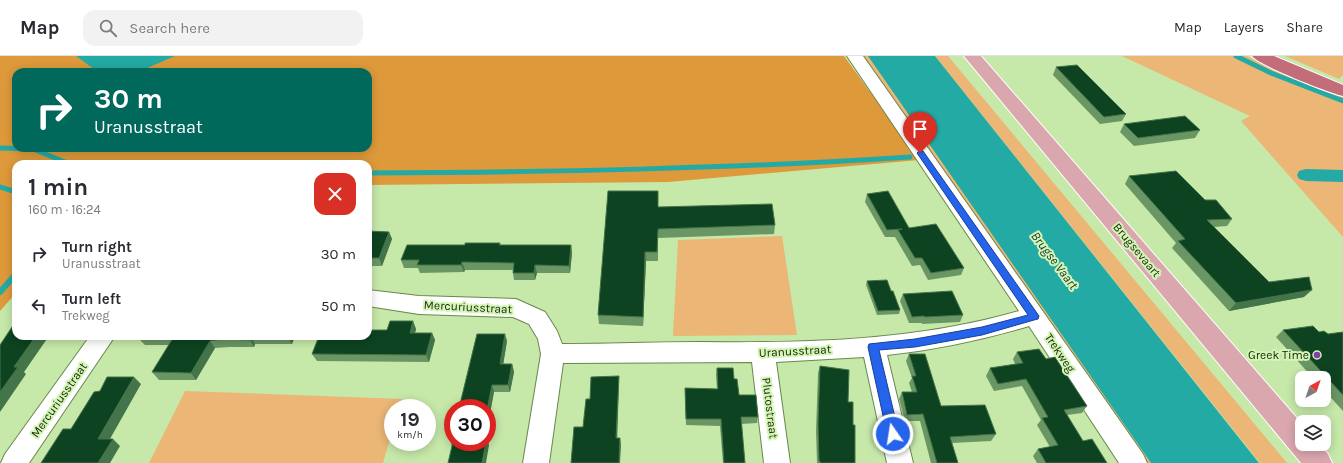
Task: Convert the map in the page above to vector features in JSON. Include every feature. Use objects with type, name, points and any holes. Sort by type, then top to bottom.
[{"type":"highway","points":[[1260,56],[1343,91]]},
{"type":"highway","points":[[1271,56],[1343,85]]},
{"type":"main road","name":"Brugsevaart","points":[[972,56],[1295,436]]},
{"type":"main road","name":"Brugsevaart","points":[[1308,451],[1318,463]]},
{"type":"street","name":"Trekweg","points":[[855,56],[1134,463]]},
{"type":"street","name":"Mercuriusstraat","points":[[372,299],[419,305],[516,308],[537,318],[550,338],[553,354],[536,463]]},
{"type":"street","name":"Uranusstraat","points":[[553,354],[701,352],[763,353],[873,347],[915,343],[982,331],[1034,316]]},
{"type":"street","name":"Mercuriusstraat","points":[[14,463],[100,340]]},
{"type":"street","points":[[873,347],[900,463]]},
{"type":"street","name":"Plutostraat","points":[[763,353],[777,463]]},
{"type":"shaded area","points":[[0,56],[844,56],[919,160],[668,182],[372,185],[372,160],[12,160],[12,298],[0,311]]},
{"type":"shaded area","points":[[862,56],[869,56],[1151,463],[1143,463]]},
{"type":"shaded area","points":[[935,56],[948,56],[1287,463],[1260,463]]},
{"type":"shaded area","points":[[1122,56],[1247,56],[1276,70],[1343,97],[1343,237],[1241,121],[1250,116]]},
{"type":"shaded area","points":[[1285,56],[1343,56],[1343,75],[1339,79]]},
{"type":"shaded area","points":[[782,236],[797,335],[673,336],[678,240]]},
{"type":"shaded area","points":[[185,391],[402,399],[384,399],[384,451],[387,451],[383,463],[149,463]]},
{"type":"water","points":[[76,56],[175,56],[147,68],[92,68]]},
{"type":"water","name":"Brugse Vaart","points":[[868,56],[935,56],[1259,463],[1151,463]]},
{"type":"building","points":[[1077,65],[1126,114],[1104,117],[1056,67]]},
{"type":"building","points":[[1185,116],[1200,130],[1138,138],[1124,124]]},
{"type":"building","points":[[1176,171],[1205,200],[1216,200],[1232,219],[1207,220],[1269,282],[1309,277],[1312,290],[1236,303],[1178,241],[1185,239],[1129,176]]},
{"type":"building","points":[[608,191],[658,191],[658,207],[772,204],[775,225],[658,229],[657,252],[645,252],[643,317],[598,315]]},
{"type":"building","points":[[888,191],[909,228],[936,224],[964,268],[931,273],[922,258],[915,258],[898,230],[902,229],[887,230],[867,194]]},
{"type":"building","points":[[372,231],[389,232],[379,258],[372,258]]},
{"type":"building","points":[[465,243],[500,243],[499,245],[571,245],[569,266],[535,265],[534,273],[513,273],[514,263],[462,262],[461,265],[417,265],[419,260],[401,260],[407,245],[465,245]]},
{"type":"building","points":[[887,280],[900,310],[878,311],[867,281]]},
{"type":"building","points":[[952,291],[963,315],[912,317],[903,294]]},
{"type":"building","points":[[390,321],[413,321],[410,333],[432,333],[426,355],[312,354],[317,340],[372,340],[372,330],[387,330]]},
{"type":"building","name":"Greek Time","points":[[1313,326],[1319,332],[1324,331],[1328,334],[1343,332],[1343,395],[1331,382],[1331,371],[1321,371],[1283,330]]},
{"type":"building","points":[[12,327],[12,340],[33,340],[14,367],[18,367],[0,392],[0,345]]},
{"type":"building","points":[[477,334],[505,334],[500,364],[512,364],[508,385],[492,385],[489,399],[461,399]]},
{"type":"building","points":[[172,340],[216,340],[210,341],[191,373],[152,372]]},
{"type":"building","points":[[1039,349],[1046,359],[1055,357],[1087,406],[1064,410],[1083,441],[1092,439],[1107,463],[1046,463],[1038,449],[1058,445],[1042,418],[1048,417],[1026,379],[998,384],[990,368],[1023,363],[1017,352]]},
{"type":"building","points":[[909,354],[925,354],[941,406],[985,405],[996,434],[950,437],[958,463],[937,463],[923,414],[907,415],[902,392],[917,392],[912,376],[916,376]]},
{"type":"building","points":[[820,366],[849,370],[848,402],[853,402],[853,425],[855,425],[855,463],[820,463],[819,461],[818,424]]},
{"type":"building","points":[[717,368],[733,368],[734,379],[737,379],[739,395],[756,395],[758,417],[741,417],[745,463],[724,463],[721,419],[686,419],[685,388],[718,389]]},
{"type":"building","points":[[619,376],[616,438],[620,438],[619,463],[571,463],[574,427],[583,427],[586,399],[590,399],[591,377]]},
{"type":"building","points":[[107,377],[134,377],[98,439],[113,439],[98,463],[41,463],[63,429],[71,429],[94,392],[100,391]]},
{"type":"building","points":[[451,451],[484,451],[482,463],[448,463]]},
{"type":"waterway","points":[[1236,56],[1271,73],[1343,101]]},
{"type":"waterway","points":[[0,148],[12,148]]},
{"type":"waterway","points":[[40,152],[60,160]]},
{"type":"waterway","points":[[372,173],[639,169],[910,157]]},
{"type":"waterway","points":[[1306,175],[1343,176]]},
{"type":"waterway","points":[[0,187],[12,191]]},
{"type":"waterway","points":[[0,292],[12,278]]},
{"type":"place","name":"Greek Time","points":[[1317,355]]},
{"type":"route","points":[[893,434],[873,347],[915,343],[982,331],[1034,316],[920,153]]}]
